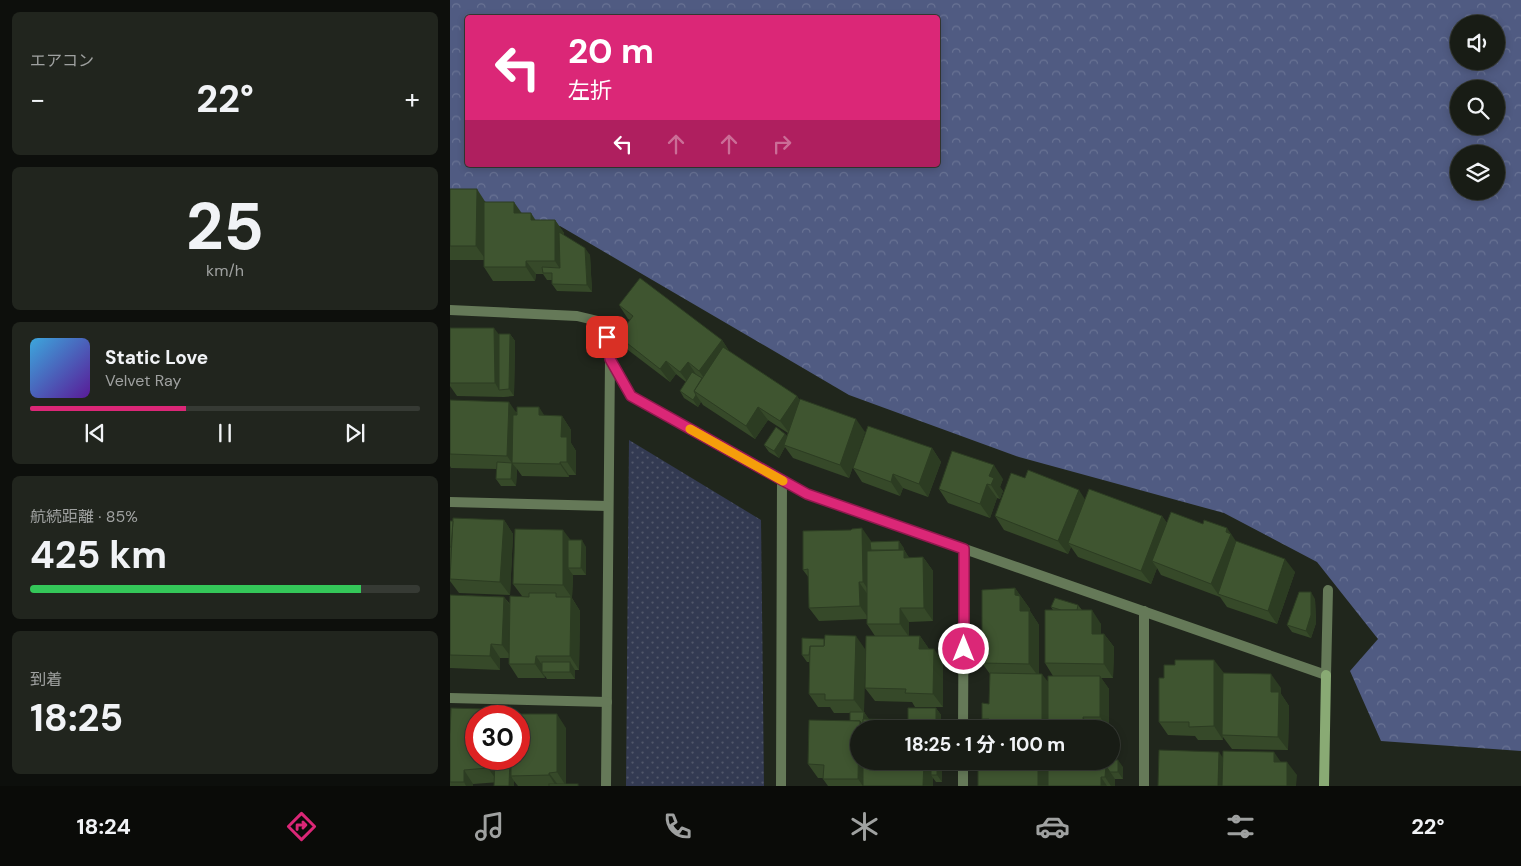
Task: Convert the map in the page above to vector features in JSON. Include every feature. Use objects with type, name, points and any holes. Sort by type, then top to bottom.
[{"type":"street","points":[[450,310],[576,316],[598,321],[607,337],[610,359],[606,786]]},
{"type":"street","points":[[610,359],[631,396],[807,494],[1326,675]]},
{"type":"street","points":[[781,786],[782,480]]},
{"type":"street","points":[[450,502],[608,506]]},
{"type":"street","points":[[963,720],[964,549]]},
{"type":"street","points":[[1324,786],[1328,590]]},
{"type":"street","points":[[1144,611],[1144,786]]},
{"type":"street","points":[[450,698],[606,702]]},
{"type":"street","points":[[963,770],[963,786]]},
{"type":"green space","points":[[450,0],[1521,0],[1521,751],[1381,741],[1350,671],[1378,639],[1317,562],[1224,513],[1019,457],[849,395],[560,226],[450,210]]},
{"type":"shaded area","points":[[629,440],[761,520],[764,786],[626,786]]},
{"type":"building","points":[[450,189],[477,189],[476,246],[450,246]]},
{"type":"building","points":[[484,202],[514,202],[514,213],[531,213],[531,220],[555,220],[555,261],[526,261],[526,267],[484,267]]},
{"type":"building","points":[[559,232],[585,248],[587,285],[552,284],[552,273],[543,273],[542,267],[560,268]]},
{"type":"building","points":[[640,278],[722,340],[699,371],[688,362],[680,372],[666,361],[660,369],[618,336],[633,316],[619,305]]},
{"type":"building","points":[[450,328],[494,328],[495,383],[450,383]]},
{"type":"building","points":[[499,334],[510,334],[509,389],[499,390]]},
{"type":"building","points":[[723,347],[797,396],[780,421],[758,407],[746,426],[694,391]]},
{"type":"building","points":[[692,372],[702,378],[694,391],[696,395],[693,400],[680,391]]},
{"type":"building","points":[[800,399],[856,419],[840,465],[784,445]]},
{"type":"building","points":[[450,400],[509,402],[507,456],[450,454]]},
{"type":"building","points":[[517,407],[539,407],[539,415],[562,416],[561,437],[567,437],[567,462],[560,462],[560,464],[512,463],[513,415],[517,415]]},
{"type":"building","points":[[868,426],[932,448],[919,484],[893,474],[891,482],[853,468]]},
{"type":"building","points":[[776,427],[785,434],[774,451],[764,445]]},
{"type":"building","points":[[952,451],[994,465],[989,476],[994,478],[991,485],[987,484],[980,504],[939,489]]},
{"type":"building","points":[[497,462],[512,463],[511,479],[496,479]]},
{"type":"building","points":[[1028,470],[1079,490],[1058,541],[995,516],[1011,473],[1025,478]]},
{"type":"building","points":[[1089,489],[1162,516],[1141,571],[1068,543]]},
{"type":"building","points":[[1171,512],[1203,524],[1204,520],[1227,528],[1226,532],[1231,534],[1211,584],[1152,561]]},
{"type":"building","points":[[453,518],[504,520],[500,582],[450,579]]},
{"type":"building","points":[[450,521],[453,521],[451,547],[450,547]]},
{"type":"building","points":[[862,528],[863,582],[859,582],[860,606],[809,608],[808,569],[803,570],[803,531]]},
{"type":"building","points":[[515,529],[563,530],[563,585],[513,584]]},
{"type":"building","points":[[568,540],[582,540],[581,568],[568,568]]},
{"type":"building","points":[[899,541],[899,550],[871,550],[870,542]]},
{"type":"building","points":[[1236,541],[1285,559],[1268,611],[1218,594]]},
{"type":"building","points":[[904,550],[904,558],[923,557],[924,608],[900,608],[900,624],[867,624],[867,551]]},
{"type":"building","points":[[1015,588],[1015,595],[1020,596],[1020,611],[1029,611],[1029,664],[982,663],[982,590]]},
{"type":"building","points":[[1299,592],[1311,592],[1311,615],[1306,631],[1287,625]]},
{"type":"building","points":[[529,593],[556,593],[556,597],[571,597],[570,656],[536,656],[535,664],[509,664],[510,596],[529,597]]},
{"type":"building","points":[[450,595],[504,597],[502,645],[491,644],[490,656],[450,655]]},
{"type":"building","points":[[1055,598],[1078,605],[1077,610],[1061,610],[1051,607]]},
{"type":"building","points":[[1045,610],[1092,610],[1092,634],[1104,634],[1104,664],[1045,663]]},
{"type":"building","points":[[825,635],[856,636],[854,700],[825,700],[825,694],[809,694],[810,646],[824,646]]},
{"type":"building","points":[[866,636],[920,636],[919,649],[934,649],[933,694],[905,693],[906,689],[865,688]]},
{"type":"building","points":[[802,638],[824,639],[824,646],[810,646],[809,655],[802,655]]},
{"type":"building","points":[[1175,660],[1214,660],[1214,726],[1189,727],[1189,722],[1159,722],[1159,678],[1164,678],[1164,665],[1175,665]]},
{"type":"building","points":[[542,662],[570,662],[570,672],[542,672]]},
{"type":"building","points":[[990,673],[1042,674],[1042,720],[982,719],[982,703],[989,704]]},
{"type":"building","points":[[1223,673],[1271,674],[1271,692],[1279,692],[1278,737],[1222,735]]},
{"type":"building","points":[[1048,676],[1100,676],[1100,717],[1083,717],[1083,720],[1048,720]]},
{"type":"building","points":[[451,708],[465,708],[464,782],[450,782]]},
{"type":"building","points":[[908,708],[936,708],[936,720],[908,720]]},
{"type":"building","points":[[850,712],[864,712],[863,720],[850,720]]},
{"type":"building","points":[[530,714],[557,714],[557,772],[549,773],[549,775],[511,776],[511,770],[530,770]]},
{"type":"building","points":[[863,719],[918,720],[863,720]]},
{"type":"building","points":[[809,720],[850,721],[850,770],[858,770],[858,779],[823,779],[824,765],[808,764]]},
{"type":"building","points":[[1159,750],[1219,752],[1218,786],[1158,786]]},
{"type":"building","points":[[1223,751],[1274,752],[1274,762],[1287,762],[1287,786],[1222,786]]},
{"type":"building","points":[[495,770],[510,770],[509,786],[494,786]]},
{"type":"building","points":[[863,770],[924,770],[923,786],[863,786]]},
{"type":"building","points":[[931,770],[937,770],[937,775],[931,775]]},
{"type":"building","points":[[978,770],[1038,770],[1038,786],[978,786]]},
{"type":"building","points":[[1048,770],[1106,770],[1105,777],[1101,777],[1101,786],[1048,786]]},
{"type":"building","points":[[1109,770],[1118,770],[1118,772],[1110,772]]},
{"type":"building","points":[[549,784],[578,784],[578,786],[549,786]]},
{"type":"slow traffic","points":[[690,429],[783,481]]},
{"type":"route","points":[[607,337],[610,359],[631,396],[807,494],[964,549],[964,649]]}]
